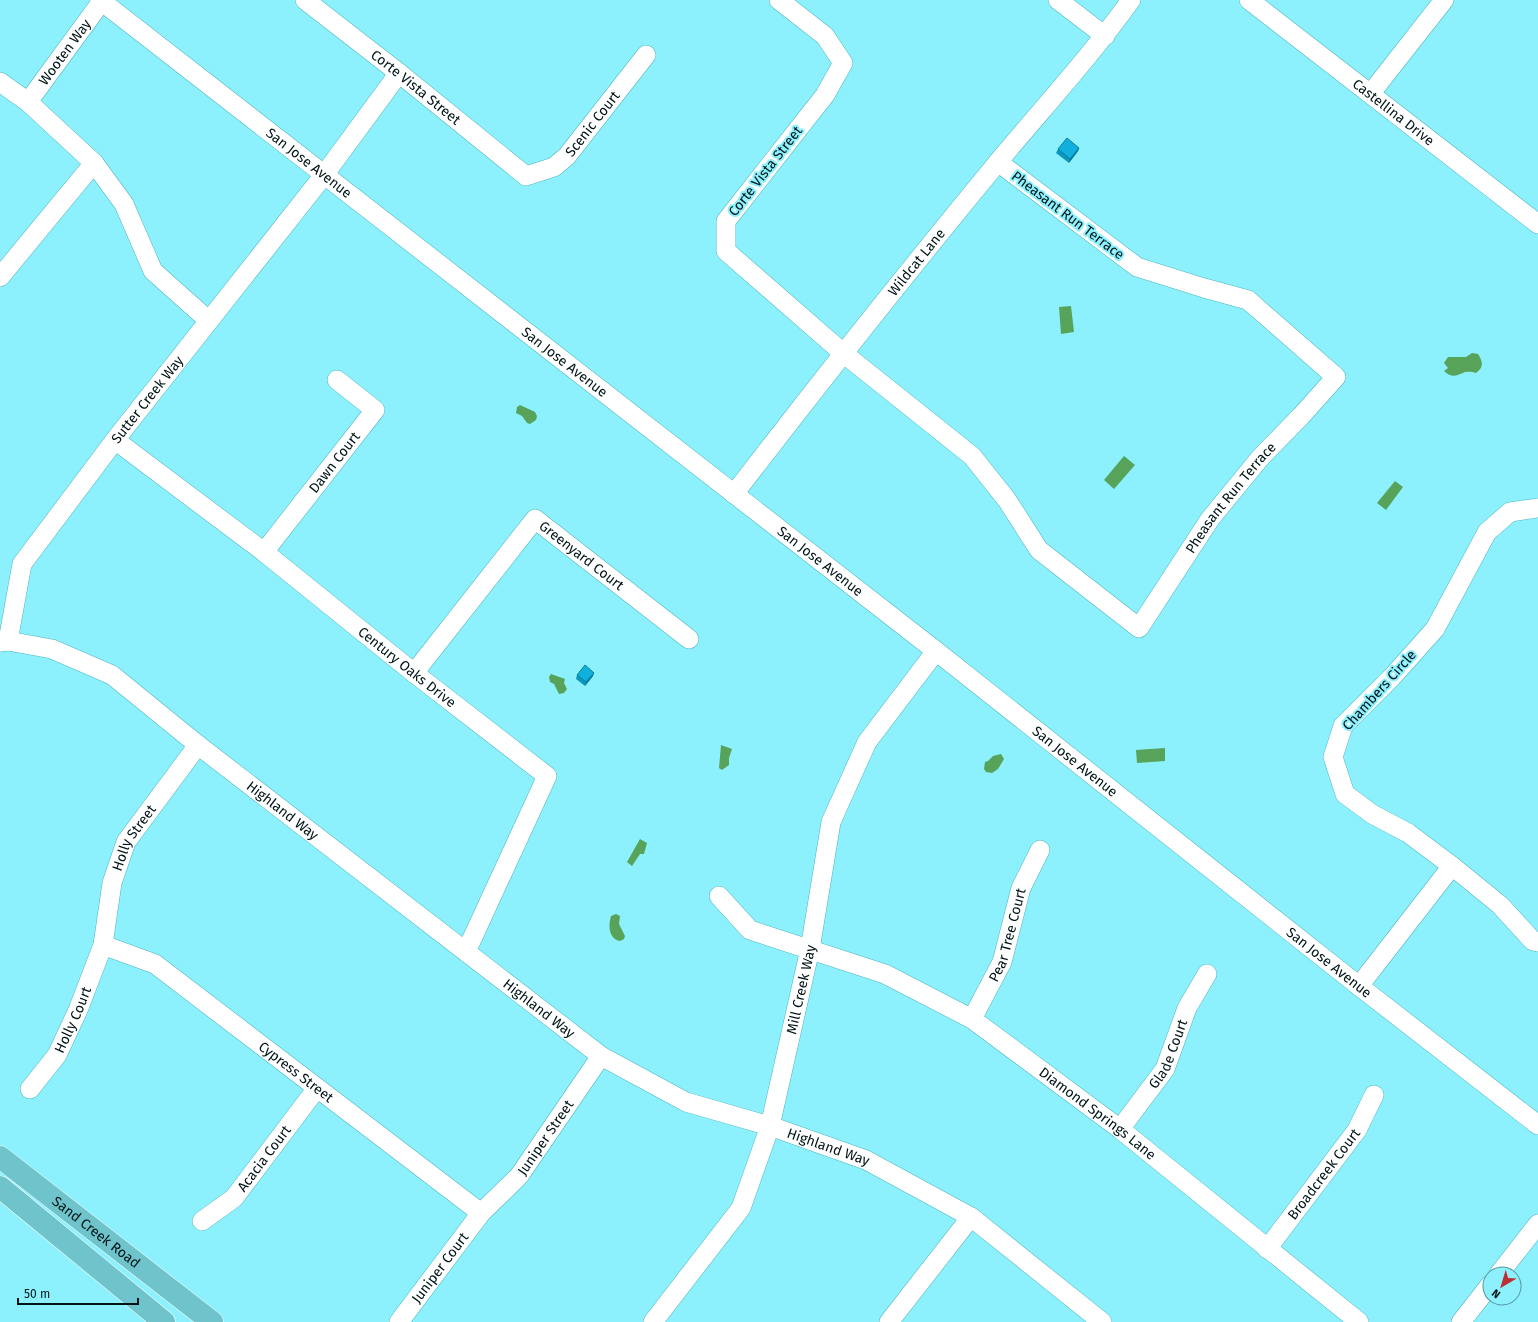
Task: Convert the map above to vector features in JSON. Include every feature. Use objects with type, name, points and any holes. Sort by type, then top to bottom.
[{"type":"main road","name":"Sand Creek Road","points":[[0,1157],[212,1322]]},
{"type":"main road","name":"Sand Creek Road","points":[[0,1187],[164,1322]]},
{"type":"street","name":"Corte Vista Street","points":[[305,0],[399,73],[526,176]]},
{"type":"street","name":"Corte Vista Street","points":[[780,0],[825,36],[843,63],[825,95],[726,221],[726,251],[843,353]]},
{"type":"street","points":[[1058,0],[1105,36]]},
{"type":"street","name":"Wildcat Lane","points":[[734,494],[843,353],[998,162],[1105,36],[1131,0]]},
{"type":"street","name":"Castellina Drive","points":[[1249,0],[1371,93],[1538,224]]},
{"type":"street","points":[[1371,93],[1444,0]]},
{"type":"street","name":"Wooten Way","points":[[28,102],[101,1]]},
{"type":"street","name":"San Jose Avenue","points":[[101,1],[936,651],[1359,986],[1538,1125]]},
{"type":"street","name":"Scenic Court","points":[[526,176],[554,167],[567,156],[646,55]]},
{"type":"street","name":"Sutter Creek Way","points":[[4,642],[22,564],[115,440],[208,320],[324,175],[399,73]]},
{"type":"street","points":[[0,82],[28,102],[94,163],[124,204],[153,270],[208,320]]},
{"type":"street","name":"Pheasant Run Terrace","points":[[843,353],[972,456],[1007,500],[1039,550],[1138,628],[1210,519],[1260,458],[1336,377],[1248,300],[1137,267],[998,162]]},
{"type":"street","points":[[0,277],[94,163]]},
{"type":"street","name":"Dawn Court","points":[[264,552],[375,410],[337,380]]},
{"type":"street","name":"Century Oaks Drive","points":[[115,440],[264,552],[414,674],[547,776],[466,952]]},
{"type":"street","name":"Chambers Circle","points":[[1538,508],[1510,512],[1487,532],[1435,628],[1392,677],[1343,726],[1333,757],[1345,794],[1372,814],[1408,833],[1452,866],[1500,905],[1533,941],[1538,942]]},
{"type":"street","name":"Greenyard Court","points":[[414,674],[535,519],[689,639]]},
{"type":"street","name":"Highland Way","points":[[4,642],[52,649],[112,675],[198,745],[601,1056],[686,1102],[770,1126],[866,1160],[971,1217],[1102,1322]]},
{"type":"street","name":"Mill Creek Way","points":[[652,1322],[741,1208],[770,1126],[810,949],[831,822],[867,742],[936,651]]},
{"type":"street","name":"Holly Street","points":[[103,945],[112,883],[126,842],[198,745]]},
{"type":"street","name":"Pear Tree Court","points":[[972,1019],[1002,962],[1021,888],[1040,850]]},
{"type":"street","points":[[1359,986],[1452,866]]},
{"type":"street","name":"Diamond Springs Lane","points":[[719,896],[750,930],[885,974],[972,1019],[1120,1129],[1359,1322]]},
{"type":"street","name":"Cypress Street","points":[[103,945],[155,964],[481,1213]]},
{"type":"street","name":"Holly Court","points":[[30,1089],[57,1055],[78,1010],[103,945]]},
{"type":"street","name":"Glade Court","points":[[1120,1129],[1164,1069],[1187,1008],[1207,974]]},
{"type":"street","name":"Juniper Street","points":[[481,1213],[519,1176],[601,1056]]},
{"type":"street","name":"Acacia Court","points":[[202,1221],[234,1198],[317,1088]]},
{"type":"street","name":"Broadcreek Court","points":[[1267,1249],[1357,1130],[1374,1095]]},
{"type":"street","name":"Juniper Court","points":[[399,1322],[481,1213]]},
{"type":"street","points":[[889,1322],[971,1217]]},
{"type":"street","points":[[1504,1266],[1538,1224]]},
{"type":"street","points":[[1461,1322],[1482,1295]]},
{"type":"shaded area","points":[[1071,306],[1074,332],[1061,334],[1059,307]]},
{"type":"shaded area","points":[[1472,353],[1478,354],[1482,362],[1480,369],[1476,373],[1466,372],[1454,376],[1449,375],[1444,371],[1448,368],[1444,363],[1448,357],[1466,357]]},
{"type":"shaded area","points":[[520,405],[535,412],[537,416],[536,420],[530,424],[527,423],[522,416],[516,413],[517,407]]},
{"type":"shaded area","points":[[1124,456],[1135,465],[1114,489],[1104,480]]},
{"type":"shaded area","points":[[1395,481],[1403,487],[1386,510],[1377,503]]},
{"type":"shaded area","points":[[551,674],[565,679],[564,683],[567,689],[564,693],[559,694],[554,684],[550,682],[549,677]]},
{"type":"shaded area","points":[[721,745],[732,749],[729,758],[729,765],[722,770],[719,768]]},
{"type":"shaded area","points":[[1165,748],[1165,761],[1137,763],[1136,750]]},
{"type":"shaded area","points":[[1001,754],[1004,759],[998,769],[992,773],[986,772],[984,769],[985,762],[993,756]]},
{"type":"shaded area","points":[[640,839],[647,843],[644,854],[640,854],[632,866],[627,862]]},
{"type":"shaded area","points":[[616,914],[620,916],[619,924],[625,936],[624,939],[620,941],[616,940],[610,932],[611,916]]},
{"type":"building","points":[[1067,138],[1079,148],[1070,159],[1058,149]]},
{"type":"building","points":[[585,665],[594,673],[586,682],[577,675]]}]
